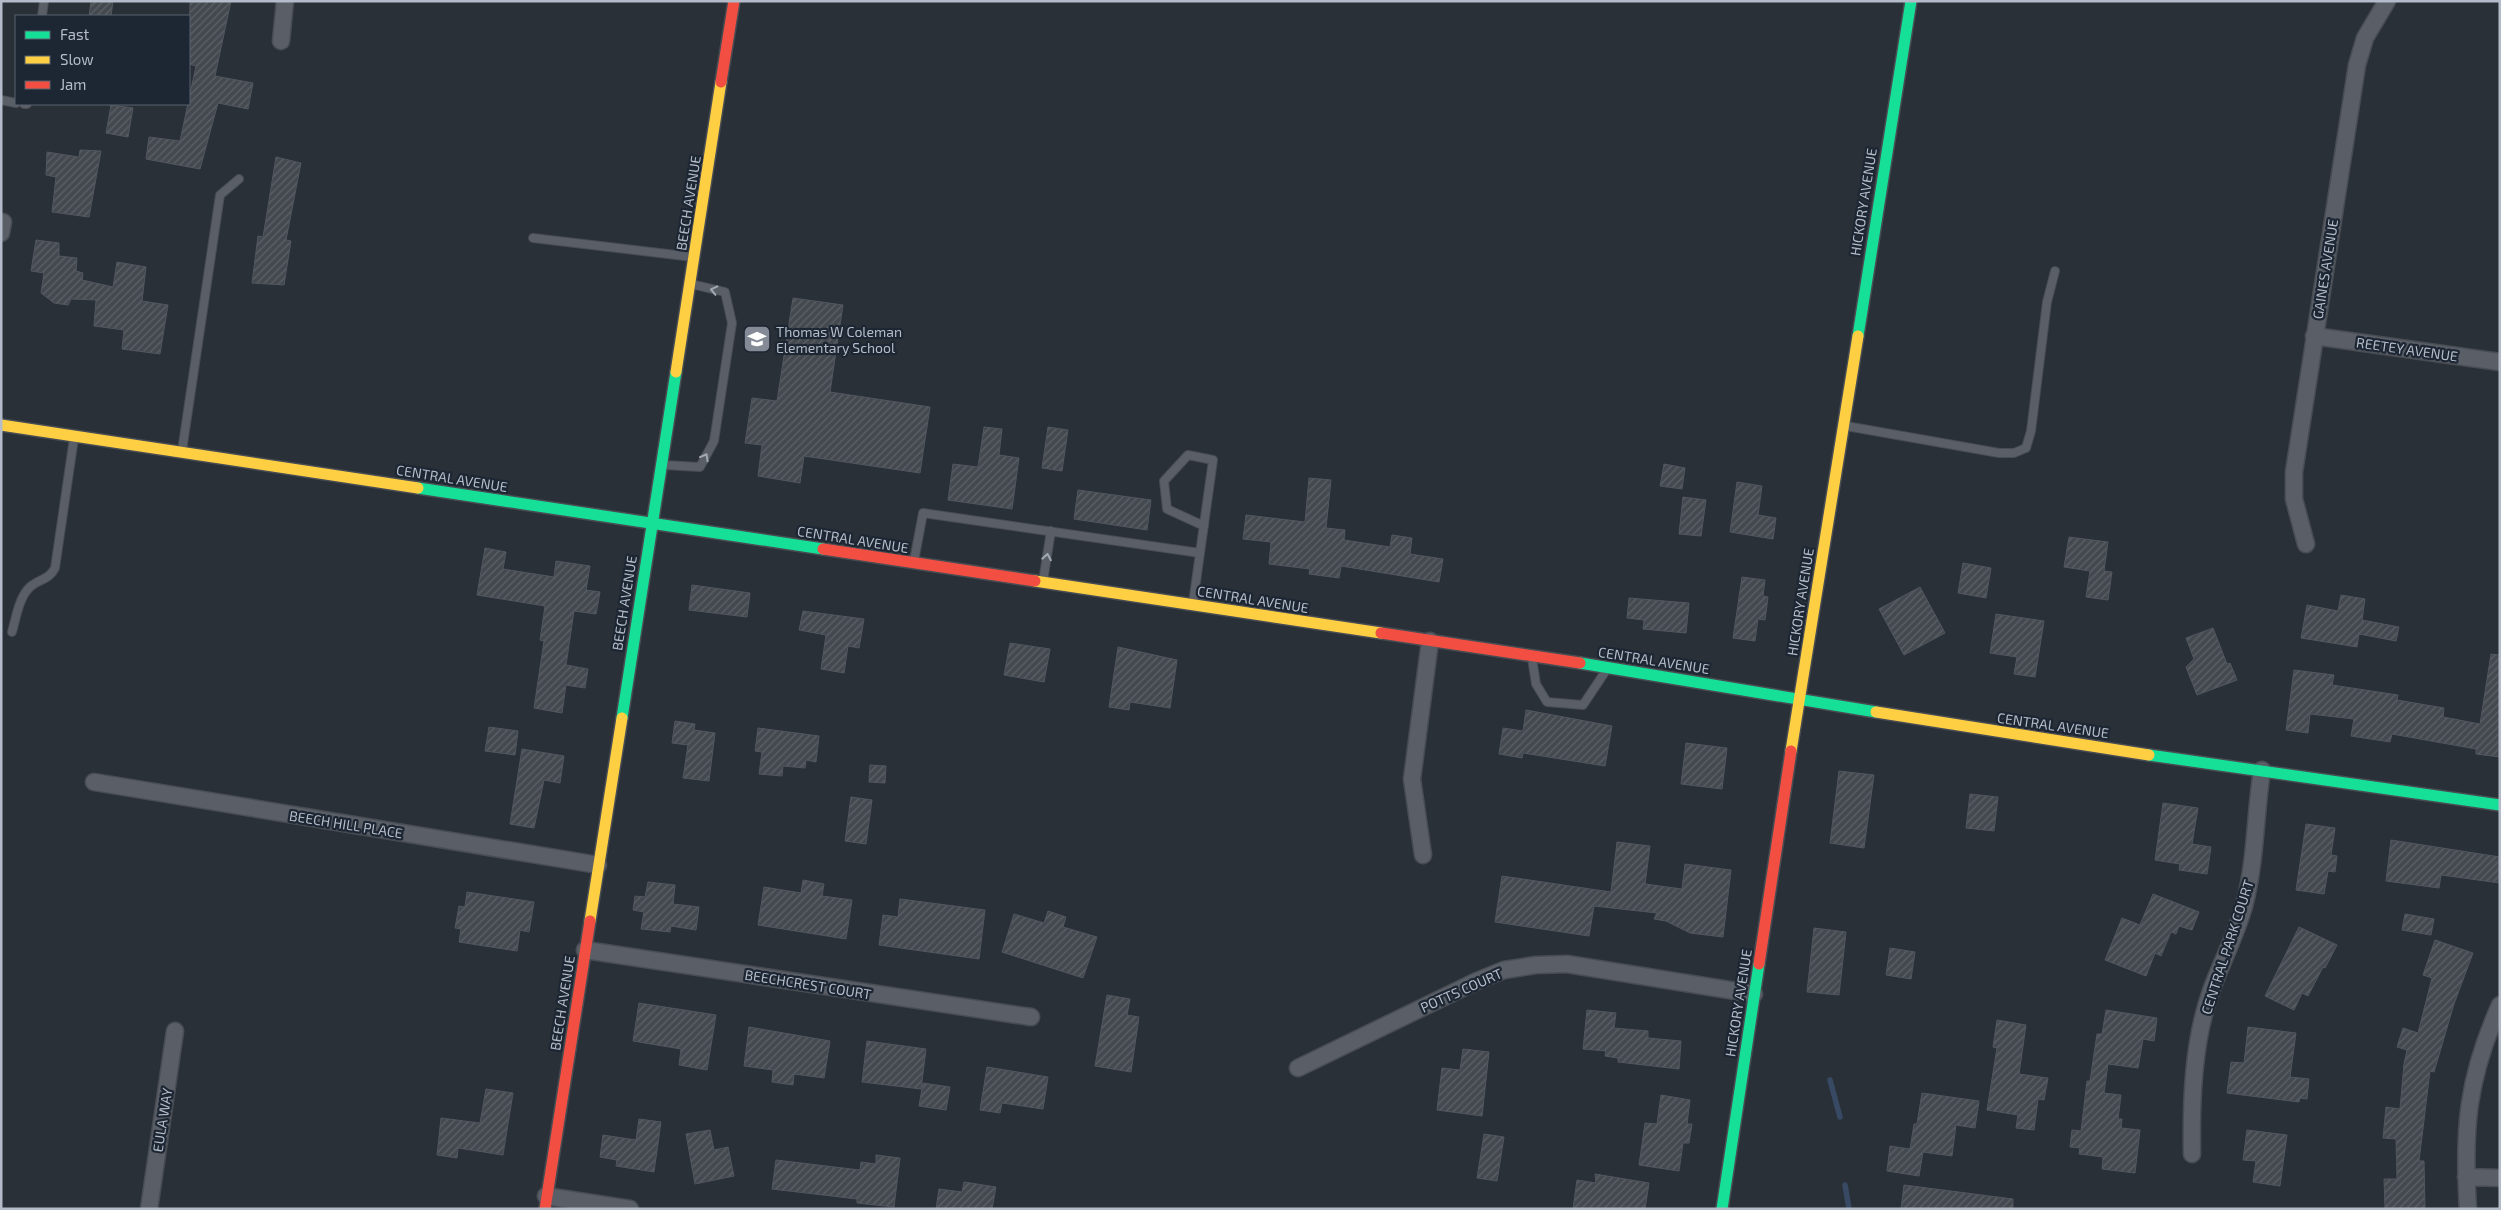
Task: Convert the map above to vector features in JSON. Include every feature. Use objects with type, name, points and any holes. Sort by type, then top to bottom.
[{"type":"street","points":[[281,41],[285,1]]},
{"type":"street","name":"BEECH AVENUE","points":[[546,1203],[734,1]]},
{"type":"street","name":"HICKORY AVENUE","points":[[1722,1209],[1799,700],[1911,1]]},
{"type":"street","name":"GAINES AVENUE","points":[[2306,544],[2294,499],[2294,472],[2314,336],[2360,51],[2369,30],[2387,1]]},
{"type":"street","name":"REETEY AVENUE","points":[[2314,336],[2500,362]]},
{"type":"street","name":"CENTRAL AVENUE","points":[[1,425],[1532,656],[2040,739],[2500,805]]},
{"type":"street","points":[[1423,855],[1412,779],[1430,641]]},
{"type":"street","name":"CENTRAL PARK COURT","points":[[2192,1154],[2196,1061],[2201,1026],[2210,992],[2237,925],[2248,888],[2252,870],[2262,770]]},
{"type":"street","name":"BEECH HILL PLACE","points":[[94,782],[598,865]]},
{"type":"street","name":"BEECHCREST COURT","points":[[585,950],[1031,1017]]},
{"type":"street","name":"POTTS COURT","points":[[1298,1068],[1477,981],[1504,970],[1536,964],[1567,964],[1754,994]]},
{"type":"street","points":[[2468,1209],[2464,1149],[2472,1082],[2487,1034],[2500,1005]]},
{"type":"street","name":"EULA WAY","points":[[149,1209],[175,1031]]},
{"type":"street","points":[[2466,1177],[2500,1178]]},
{"type":"street","points":[[546,1203],[630,1209]]},
{"type":"lane","points":[[42,15],[44,1]]},
{"type":"lane","points":[[1,100],[15,102]]},
{"type":"lane","points":[[182,453],[220,195],[239,179]]},
{"type":"lane","points":[[533,238],[695,257]]},
{"type":"lane","points":[[1844,426],[1998,453],[2014,453],[2026,448],[2031,430],[2047,302],[2055,271]]},
{"type":"lane","points":[[662,465],[700,467],[714,441],[732,323],[725,292],[691,284]]},
{"type":"lane","points":[[12,632],[23,596],[30,587],[51,575],[55,568],[74,436]]},
{"type":"lane","points":[[1193,605],[1200,553],[1204,526],[1213,460],[1188,455],[1164,481],[1167,509],[1204,526]]},
{"type":"lane","points":[[914,563],[923,513],[1200,553]]},
{"type":"lane","points":[[1042,582],[1051,531]]},
{"type":"lane","points":[[1532,656],[1536,684],[1547,702],[1583,705],[1608,668]]},
{"type":"building","points":[[91,1],[113,1],[111,15],[89,15]]},
{"type":"building","points":[[190,1],[231,1],[215,76],[253,83],[248,109],[218,103],[200,169],[146,159],[149,137],[180,141],[188,105],[190,105],[190,94],[196,66],[190,64]]},
{"type":"building","points":[[111,105],[133,108],[128,137],[106,133]]},
{"type":"building","points":[[80,150],[101,151],[89,217],[52,212],[56,177],[46,175],[47,152],[79,157]]},
{"type":"building","points":[[276,157],[301,163],[286,240],[291,241],[284,285],[252,283],[258,236],[263,237]]},
{"type":"building","points":[[36,240],[59,243],[59,256],[77,258],[76,271],[83,273],[82,280],[113,287],[117,262],[146,267],[142,301],[168,305],[160,354],[122,349],[124,330],[94,326],[96,300],[71,299],[68,305],[54,303],[41,293],[44,273],[31,271]]},
{"type":"building","points":[[793,298],[843,305],[830,392],[930,407],[920,473],[804,456],[800,483],[758,476],[762,445],[745,443],[752,398],[777,401]]},
{"type":"building","points":[[984,427],[1002,429],[999,455],[1019,458],[1012,509],[948,500],[953,464],[978,467]]},
{"type":"building","points":[[1048,427],[1068,430],[1062,471],[1042,468]]},
{"type":"building","points":[[1664,464],[1685,468],[1682,489],[1660,486]]},
{"type":"building","points":[[1309,478],[1331,480],[1326,528],[1345,530],[1344,540],[1390,547],[1392,535],[1412,538],[1410,554],[1443,559],[1439,582],[1341,566],[1339,578],[1309,574],[1310,569],[1269,564],[1271,542],[1243,539],[1246,515],[1305,522]]},
{"type":"building","points":[[1737,482],[1762,486],[1758,515],[1776,518],[1773,539],[1730,532]]},
{"type":"building","points":[[1078,490],[1151,500],[1147,530],[1074,519]]},
{"type":"building","points":[[1683,497],[1706,500],[1701,536],[1679,534]]},
{"type":"building","points":[[2069,537],[2108,542],[2104,571],[2112,572],[2108,600],[2086,597],[2090,571],[2064,567]]},
{"type":"building","points":[[485,548],[506,552],[503,569],[554,577],[556,561],[590,566],[586,590],[600,592],[596,614],[574,611],[566,665],[588,669],[585,688],[566,685],[562,713],[534,708],[544,641],[540,640],[545,606],[477,595]]},
{"type":"building","points":[[1963,563],[1991,568],[1986,598],[1958,593]]},
{"type":"building","points":[[1742,577],[1765,580],[1763,596],[1768,597],[1765,620],[1758,619],[1755,641],[1733,638]]},
{"type":"building","points":[[692,585],[750,593],[747,617],[689,610]]},
{"type":"building","points":[[1920,587],[1945,633],[1904,655],[1879,609]]},
{"type":"building","points":[[2341,595],[2365,599],[2362,620],[2399,627],[2396,641],[2359,634],[2357,647],[2301,638],[2307,605],[2338,611]]},
{"type":"building","points":[[1629,598],[1689,603],[1686,633],[1643,629],[1644,620],[1627,618]]},
{"type":"building","points":[[803,611],[864,619],[859,648],[848,646],[844,673],[821,669],[826,635],[799,630]]},
{"type":"building","points":[[1996,614],[2044,621],[2035,677],[2014,674],[2017,657],[1990,653]]},
{"type":"building","points":[[2213,628],[2227,664],[2230,663],[2237,680],[2197,695],[2186,667],[2194,659],[2186,638]]},
{"type":"building","points":[[1010,643],[1050,649],[1044,682],[1004,675]]},
{"type":"building","points":[[1118,647],[1177,660],[1170,708],[1130,702],[1129,710],[1109,707]]},
{"type":"building","points":[[2491,654],[2500,655],[2500,757],[2476,754],[2476,749],[2392,734],[2390,742],[2351,736],[2354,719],[2310,714],[2308,733],[2286,730],[2294,670],[2334,675],[2332,685],[2398,695],[2397,700],[2444,708],[2443,717],[2480,724]]},
{"type":"building","points":[[1526,710],[1612,726],[1605,766],[1523,753],[1522,758],[1499,754],[1503,728],[1523,731]]},
{"type":"building","points":[[675,721],[695,724],[694,730],[715,733],[709,781],[683,778],[688,745],[672,743]]},
{"type":"building","points":[[489,727],[518,731],[515,755],[485,751]]},
{"type":"building","points":[[758,728],[819,736],[816,762],[806,760],[805,768],[783,766],[782,776],[759,774],[762,752],[755,751]]},
{"type":"building","points":[[1686,743],[1727,748],[1722,789],[1681,784]]},
{"type":"building","points":[[522,749],[564,756],[560,783],[544,780],[534,828],[510,824]]},
{"type":"building","points":[[870,765],[886,766],[885,783],[869,782]]},
{"type":"building","points":[[1839,771],[1874,775],[1864,848],[1830,843]]},
{"type":"building","points":[[1970,794],[1998,797],[1994,831],[1966,828]]},
{"type":"building","points":[[851,797],[872,800],[866,844],[845,841]]},
{"type":"building","points":[[2163,803],[2198,808],[2192,844],[2211,847],[2207,874],[2179,870],[2180,864],[2155,860]]},
{"type":"building","points":[[2306,824],[2335,828],[2331,855],[2337,856],[2335,872],[2328,871],[2324,894],[2296,890]]},
{"type":"building","points":[[2391,840],[2500,857],[2500,883],[2441,875],[2439,888],[2386,881]]},
{"type":"building","points":[[1617,842],[1650,846],[1645,884],[1682,889],[1685,864],[1731,870],[1723,937],[1690,933],[1666,921],[1654,919],[1657,913],[1594,906],[1589,936],[1495,922],[1502,876],[1611,892]]},
{"type":"building","points":[[803,880],[824,884],[822,896],[852,900],[846,939],[758,925],[764,887],[801,893]]},
{"type":"building","points":[[648,882],[675,885],[673,904],[699,907],[696,930],[671,926],[670,932],[641,929],[644,912],[633,910],[635,896],[645,897]]},
{"type":"building","points":[[467,892],[534,902],[529,932],[520,930],[517,951],[459,942],[461,929],[455,928],[459,906],[465,907]]},
{"type":"building","points":[[2153,894],[2199,912],[2192,930],[2179,926],[2176,934],[2171,932],[2161,956],[2155,953],[2146,976],[2105,960],[2122,918],[2140,925]]},
{"type":"building","points":[[900,899],[985,910],[979,959],[879,945],[883,915],[898,917]]},
{"type":"building","points":[[1048,911],[1066,917],[1063,927],[1097,937],[1083,978],[1002,952],[1014,914],[1044,923]]},
{"type":"building","points":[[2405,914],[2434,919],[2431,935],[2402,930]]},
{"type":"building","points":[[2299,927],[2337,945],[2308,996],[2302,993],[2294,1010],[2265,996]]},
{"type":"building","points":[[1814,928],[1846,932],[1839,995],[1807,992]]},
{"type":"building","points":[[2435,940],[2473,953],[2454,1004],[2434,1072],[2430,1071],[2419,1161],[2424,1161],[2425,1209],[2385,1208],[2384,1179],[2397,1179],[2396,1139],[2383,1138],[2386,1107],[2400,1109],[2407,1050],[2397,1047],[2403,1028],[2418,1033],[2432,978],[2423,975]]},
{"type":"building","points":[[1890,948],[1915,952],[1911,979],[1886,975]]},
{"type":"building","points":[[1107,995],[1130,999],[1127,1015],[1139,1017],[1131,1072],[1095,1066]]},
{"type":"building","points":[[639,1003],[716,1015],[707,1070],[679,1065],[681,1049],[633,1041]]},
{"type":"building","points":[[1587,1010],[1616,1013],[1614,1028],[1648,1031],[1648,1038],[1681,1041],[1679,1069],[1618,1062],[1618,1058],[1605,1056],[1606,1051],[1583,1049]]},
{"type":"building","points":[[2106,1010],[2157,1018],[2154,1041],[2143,1039],[2138,1068],[2108,1064],[2104,1093],[2121,1095],[2118,1119],[2122,1119],[2121,1128],[2140,1130],[2135,1173],[2102,1169],[2103,1157],[2079,1154],[2080,1148],[2070,1147],[2072,1130],[2081,1131],[2087,1081],[2090,1081],[2097,1034],[2102,1034]]},
{"type":"building","points":[[1997,1020],[2026,1025],[2019,1074],[2048,1078],[2044,1100],[2038,1099],[2034,1130],[2016,1128],[2018,1115],[1987,1110],[1997,1048],[1993,1047]]},
{"type":"building","points":[[749,1027],[830,1041],[824,1078],[794,1074],[793,1085],[772,1082],[773,1070],[744,1066]]},
{"type":"building","points":[[2248,1027],[2296,1033],[2290,1077],[2309,1079],[2307,1099],[2300,1098],[2299,1102],[2227,1093],[2231,1062],[2244,1063]]},
{"type":"building","points":[[867,1041],[926,1049],[921,1089],[862,1082]]},
{"type":"building","points":[[1463,1049],[1489,1052],[1482,1116],[1437,1110],[1442,1068],[1460,1070]]},
{"type":"building","points":[[987,1067],[1048,1077],[1043,1109],[1002,1103],[1000,1113],[980,1110]]},
{"type":"building","points":[[923,1083],[950,1087],[946,1110],[919,1106]]},
{"type":"building","points":[[486,1089],[513,1093],[503,1155],[458,1148],[457,1158],[437,1155],[441,1118],[480,1123]]},
{"type":"building","points":[[1922,1093],[1979,1101],[1975,1128],[1956,1125],[1952,1156],[1923,1152],[1919,1176],[1887,1171],[1890,1146],[1910,1149],[1914,1124],[1917,1124]]},
{"type":"building","points":[[1661,1095],[1690,1100],[1687,1124],[1692,1124],[1689,1143],[1683,1143],[1679,1171],[1639,1165],[1645,1123],[1657,1124]]},
{"type":"building","points":[[639,1119],[661,1122],[654,1172],[616,1166],[617,1160],[600,1157],[603,1135],[636,1140]]},
{"type":"building","points":[[710,1130],[714,1150],[728,1147],[734,1176],[695,1184],[686,1134]]},
{"type":"building","points":[[2247,1130],[2287,1135],[2280,1186],[2253,1182],[2256,1161],[2243,1160]]},
{"type":"building","points":[[1484,1134],[1504,1137],[1497,1181],[1477,1178]]},
{"type":"building","points":[[876,1155],[900,1158],[894,1207],[857,1203],[857,1199],[772,1189],[776,1160],[860,1170],[861,1162],[876,1164]]},
{"type":"building","points":[[1595,1174],[1649,1183],[1645,1209],[1573,1209],[1577,1180],[1596,1183]]},
{"type":"building","points":[[964,1182],[996,1187],[992,1209],[936,1209],[939,1189],[962,1192]]},
{"type":"building","points":[[1904,1185],[2013,1199],[2013,1209],[1901,1209]]},
{"type":"waterway","points":[[1830,1080],[1840,1117]]},
{"type":"waterway","points":[[1845,1185],[1849,1209]]},
{"type":"traffic: fast","points":[[1858,336],[1911,1]]},
{"type":"traffic: fast","points":[[622,718],[676,372]]},
{"type":"traffic: fast","points":[[418,488],[823,549]]},
{"type":"traffic: fast","points":[[1580,663],[1876,712]]},
{"type":"traffic: fast","points":[[2149,755],[2500,805]]},
{"type":"traffic: fast","points":[[1722,1209],[1759,964]]},
{"type":"traffic: slow","points":[[676,372],[721,82]]},
{"type":"traffic: slow","points":[[1791,751],[1858,336]]},
{"type":"traffic: slow","points":[[1,425],[418,488]]},
{"type":"traffic: slow","points":[[1035,581],[1381,633]]},
{"type":"traffic: slow","points":[[1876,712],[2149,755]]},
{"type":"traffic: slow","points":[[590,921],[622,718]]},
{"type":"traffic: jam","points":[[721,82],[734,1]]},
{"type":"traffic: jam","points":[[823,549],[1035,581]]},
{"type":"traffic: jam","points":[[1381,633],[1580,663]]},
{"type":"traffic: jam","points":[[1759,964],[1791,751]]},
{"type":"traffic: jam","points":[[545,1209],[590,921]]},
{"type":"place","name":"Thomas W Coleman Elementary School","points":[[757,339]]}]
